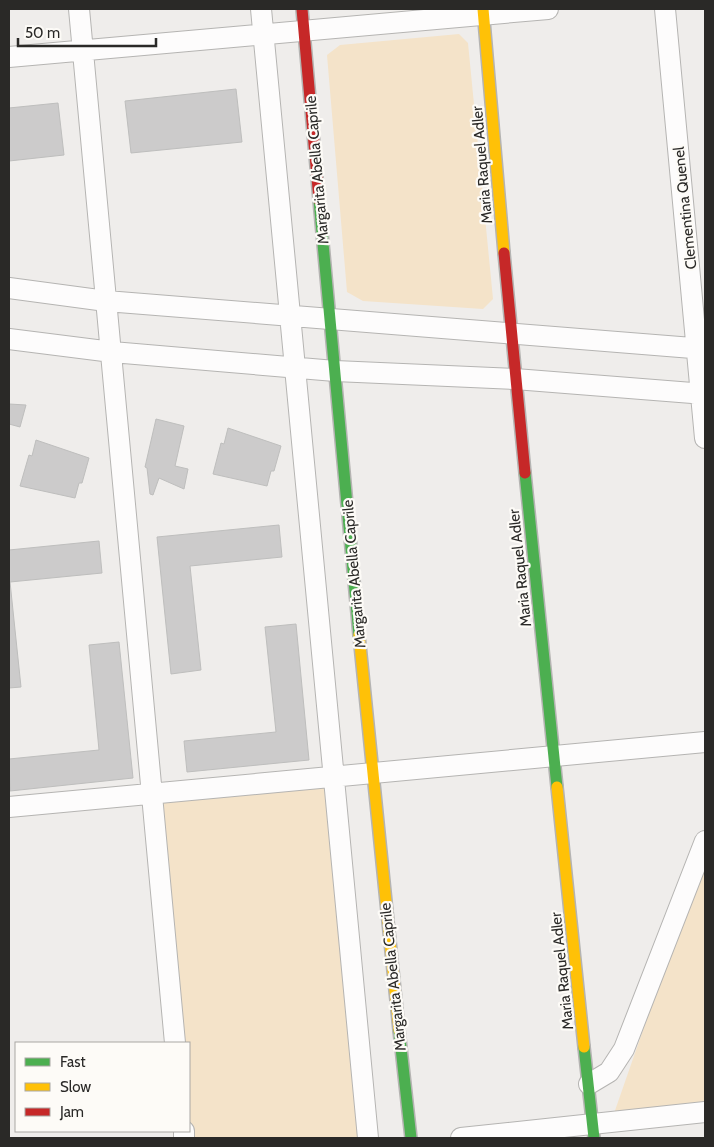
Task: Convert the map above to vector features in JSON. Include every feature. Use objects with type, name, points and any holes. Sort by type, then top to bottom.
[{"type":"street","points":[[79,9],[175,1042]]},
{"type":"street","points":[[261,9],[368,1138]]},
{"type":"street","name":"Margarita Abella Caprile","points":[[302,9],[372,773],[411,1138]]},
{"type":"street","points":[[9,57],[263,35],[484,12],[548,9]]},
{"type":"street","name":"Clementina Quenel","points":[[665,9],[702,349],[705,438]]},
{"type":"street","name":"Maria Raquel Adler","points":[[484,12],[515,379],[594,1131]]},
{"type":"street","points":[[9,288],[106,301],[702,349]]},
{"type":"street","points":[[9,338],[112,352],[294,368],[515,379],[703,394]]},
{"type":"street","points":[[9,807],[705,742]]},
{"type":"street","points":[[589,1084],[609,1072],[624,1049],[705,841]]},
{"type":"street","points":[[461,1138],[594,1131],[705,1112]]},
{"type":"shaded area","points":[[459,34],[468,43],[493,299],[483,309],[363,301],[347,292],[327,55],[340,45]]},
{"type":"shaded area","points":[[333,777],[368,1138],[184,1138],[190,1132],[190,1042],[175,1042],[151,794]]},
{"type":"shaded area","points":[[705,852],[705,1113],[611,1122]]},
{"type":"building","points":[[236,89],[242,142],[131,153],[125,101]]},
{"type":"building","points":[[58,103],[64,155],[9,161],[9,108]]},
{"type":"building","points":[[9,404],[26,405],[20,427],[9,424]]},
{"type":"building","points":[[156,419],[184,426],[175,466],[188,469],[184,489],[159,478],[153,495],[150,494],[147,468],[145,467]]},
{"type":"building","points":[[228,428],[281,446],[274,471],[271,471],[267,486],[213,474],[221,443],[224,444]]},
{"type":"building","points":[[36,440],[89,458],[82,483],[79,483],[75,498],[20,486],[29,455],[32,456]]},
{"type":"building","points":[[279,525],[282,557],[190,566],[201,670],[171,674],[157,537]]},
{"type":"building","points":[[99,541],[102,573],[10,582],[21,687],[9,688],[9,550]]},
{"type":"building","points":[[296,624],[309,760],[187,772],[184,741],[276,732],[265,627]]},
{"type":"building","points":[[119,642],[133,778],[10,791],[9,759],[99,750],[89,645]]},
{"type":"traffic: fast","points":[[319,200],[359,635]]},
{"type":"traffic: fast","points":[[525,473],[557,787]]},
{"type":"traffic: fast","points":[[399,1030],[411,1138]]},
{"type":"traffic: fast","points":[[584,1047],[594,1138]]},
{"type":"traffic: slow","points":[[483,9],[504,253]]},
{"type":"traffic: slow","points":[[359,635],[399,1030]]},
{"type":"traffic: slow","points":[[557,787],[584,1047]]},
{"type":"traffic: jam","points":[[302,9],[319,200]]},
{"type":"traffic: jam","points":[[504,253],[525,473]]}]
